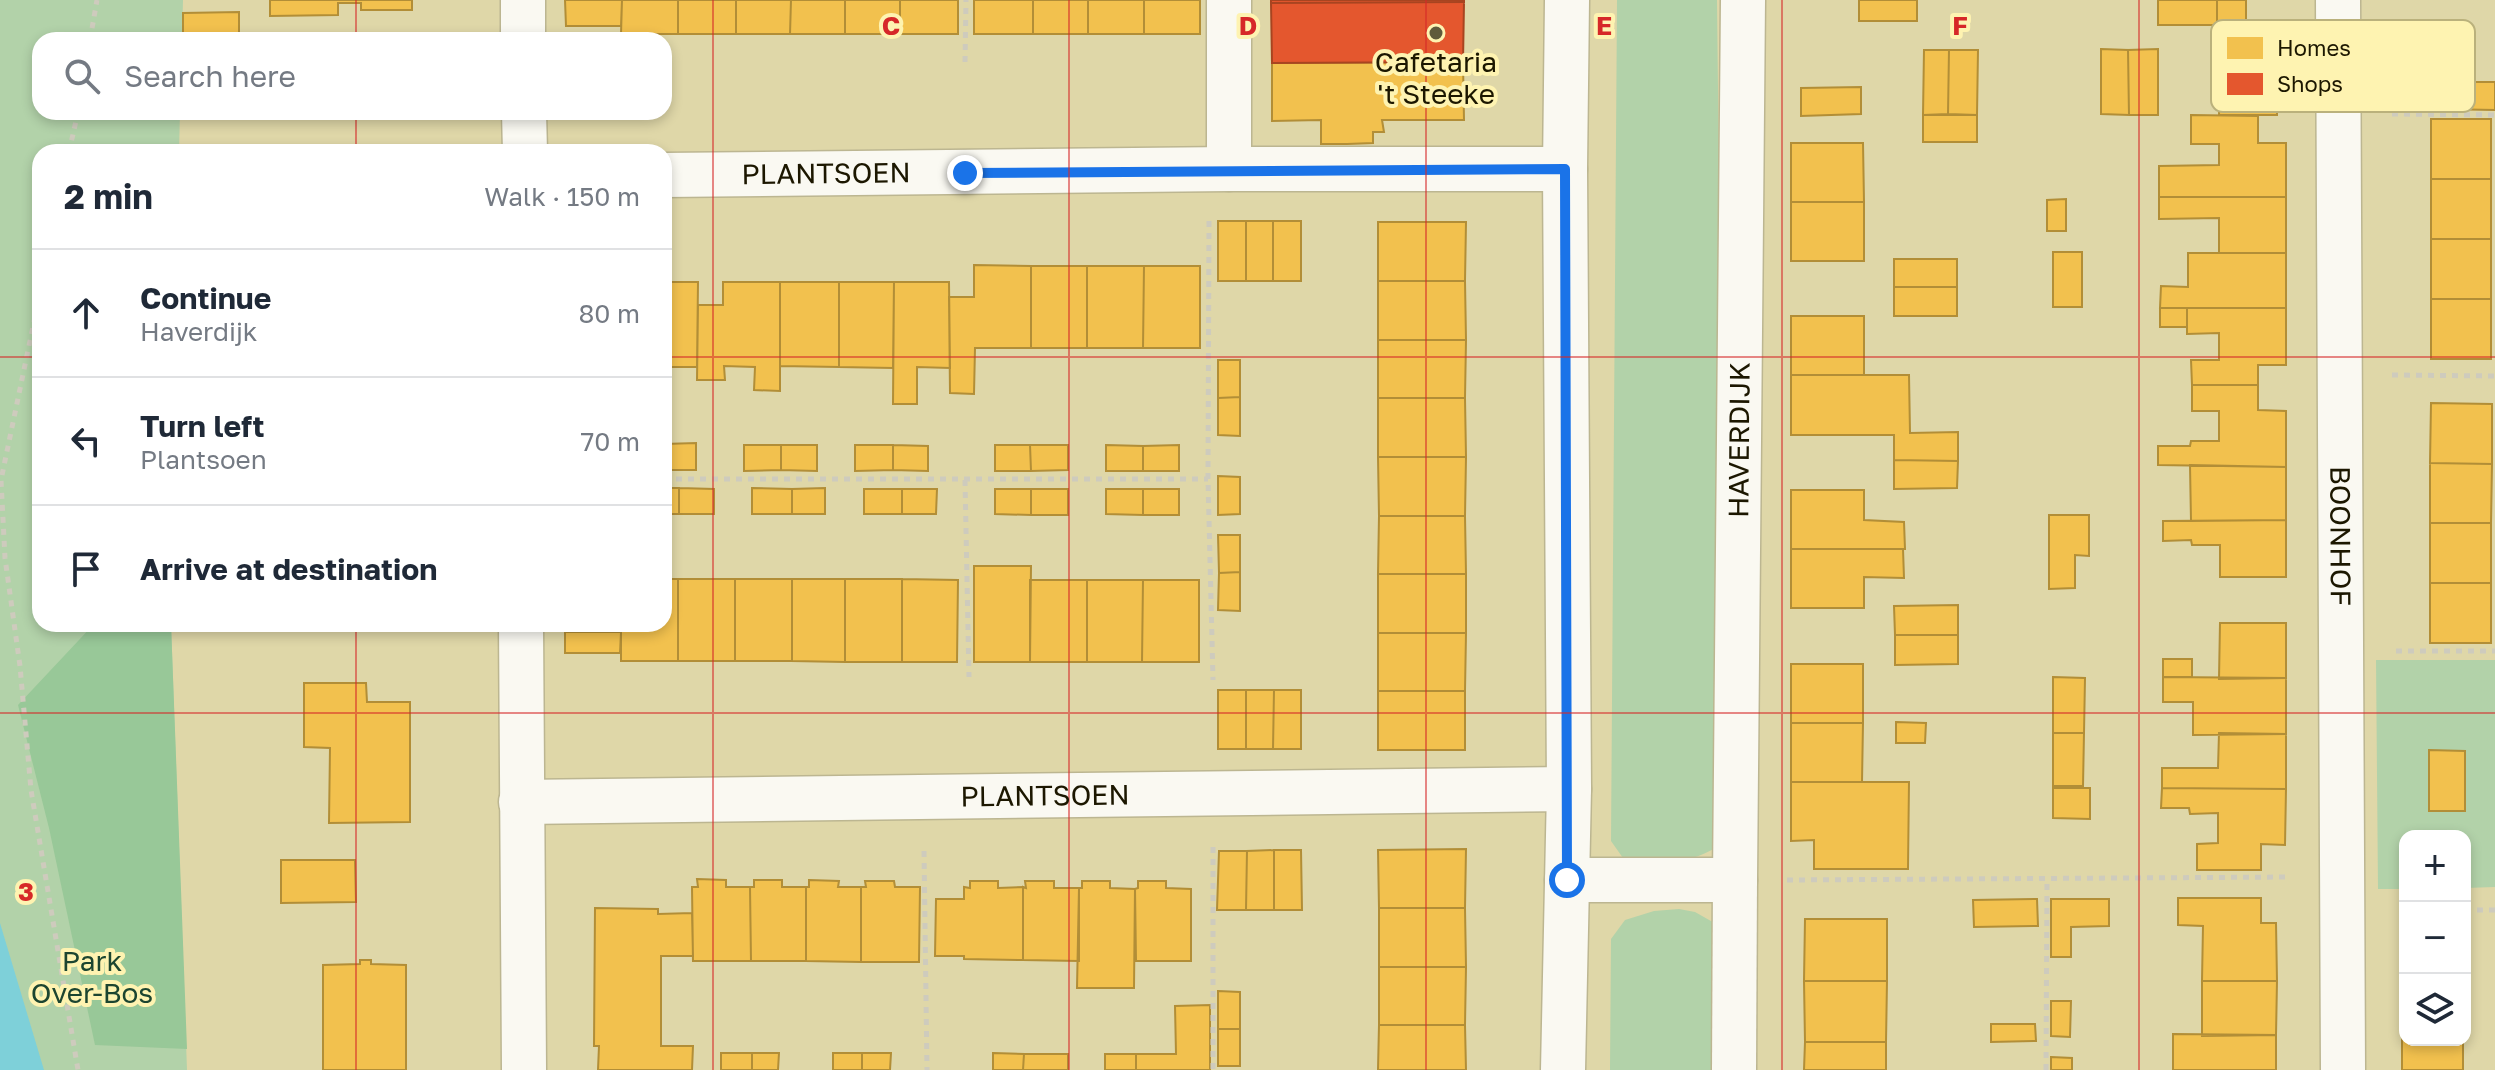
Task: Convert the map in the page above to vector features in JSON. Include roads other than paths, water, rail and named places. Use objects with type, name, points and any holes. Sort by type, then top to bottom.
[{"type":"street","points":[[523,0],[523,32]]},
{"type":"street","points":[[1219,170],[1229,0]]},
{"type":"street","points":[[1563,1070],[1569,789],[1565,169],[1567,0]]},
{"type":"street","name":"HAVERDIJK","points":[[1734,1070],[1743,0]]},
{"type":"street","name":"BOONHOF","points":[[2338,0],[2338,20]]},
{"type":"street","name":"BOONHOF","points":[[2339,112],[2343,1070]]},
{"type":"street","points":[[524,120],[525,144]]},
{"type":"street","name":"PLANTSOEN","points":[[672,175],[1565,169]]},
{"type":"street","points":[[521,632],[524,1070]]},
{"type":"street","name":"PLANTSOEN","points":[[521,802],[1569,789]]},
{"type":"street","points":[[1567,880],[1735,880]]},
{"type":"water","points":[[0,923],[44,1070],[0,1070]]},
{"type":"place","name":"Cafetaria 't Steeke","points":[[1436,33]]},
{"type":"park label","name":"Park Over-Bos","points":[[92,977]]}]
